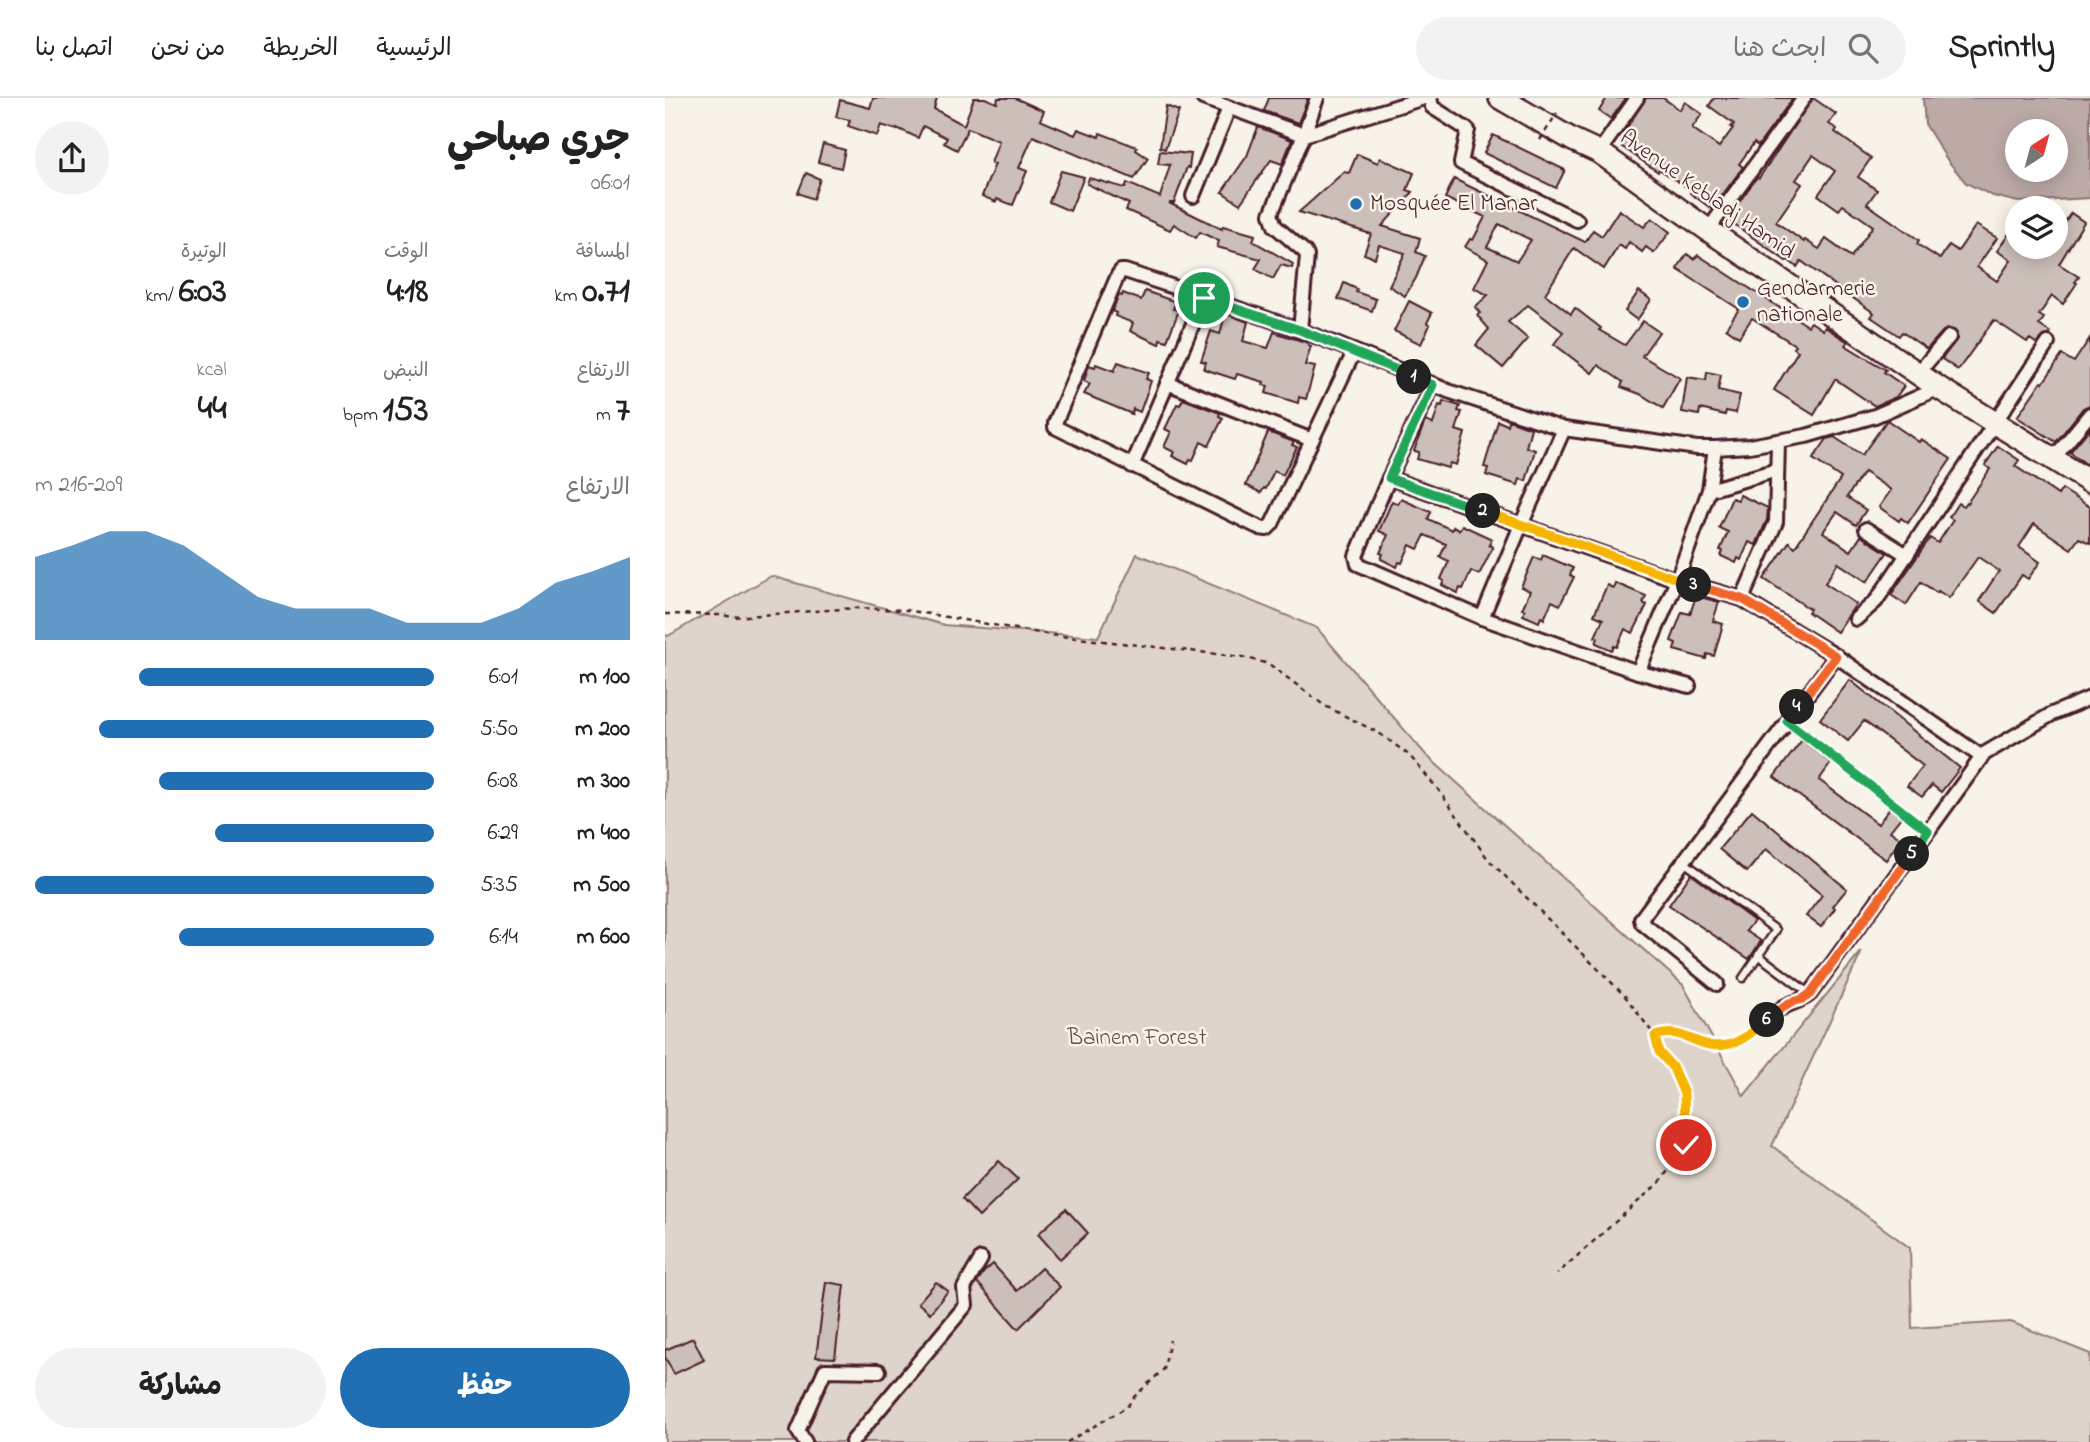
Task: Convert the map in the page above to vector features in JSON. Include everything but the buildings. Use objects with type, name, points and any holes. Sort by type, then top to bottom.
[{"type":"main road","name":"Avenue Kebladj Hamid","points":[[1501,98],[1599,152],[1708,230],[1940,388],[2090,482]]},
{"type":"street","points":[[1203,98],[1304,135],[1424,98]]},
{"type":"street","points":[[1300,330],[1307,256],[1305,251],[1275,226],[1271,214],[1317,98]]},
{"type":"street","points":[[1430,98],[1432,107],[1468,130],[1461,163],[1577,220]]},
{"type":"street","points":[[1599,152],[1637,98]]},
{"type":"street","points":[[1708,230],[1804,98]]},
{"type":"street","points":[[1193,196],[1229,107]]},
{"type":"street","points":[[1354,352],[1272,524],[1267,529],[1260,528],[1059,430],[1055,423],[1121,271],[1300,330],[1354,352],[1433,385],[1564,429],[1697,449],[1778,442],[1875,416],[1940,388]]},
{"type":"street","points":[[1132,466],[1204,298]]},
{"type":"street","points":[[1918,373],[1949,337]]},
{"type":"street","points":[[1856,619],[1876,601],[2048,343]]},
{"type":"street","points":[[1167,383],[1312,440]]},
{"type":"street","points":[[1433,385],[1356,556],[1358,564],[1482,618],[1689,687]]},
{"type":"street","points":[[2053,459],[2090,415]]},
{"type":"street","points":[[1482,618],[1564,429]]},
{"type":"street","points":[[1742,599],[1776,522],[1778,442]]},
{"type":"street","points":[[1638,672],[1677,580],[1710,490],[1715,449]]},
{"type":"street","points":[[1710,490],[1777,470]]},
{"type":"street","points":[[1389,478],[1677,580],[1742,599],[1836,656],[1982,757]]},
{"type":"street","points":[[1866,529],[1907,555]]},
{"type":"street","points":[[1717,984],[1642,923],[1643,913],[1836,656]]},
{"type":"street","points":[[1782,1008],[1810,994],[1982,757],[2052,715],[2090,698]]},
{"type":"street","points":[[852,1442],[966,1305],[964,1288],[981,1259]]},
{"type":"street","points":[[805,1442],[799,1431],[825,1370],[879,1371]]},
{"type":"lane","points":[[1787,721],[1928,831]]},
{"type":"lane","points":[[1682,861],[1776,930],[1743,978]]},
{"type":"lane","points":[[1758,955],[1810,994]]},
{"type":"path","points":[[1540,140],[1557,113]]},
{"type":"path","points":[[665,614],[733,617],[855,608],[906,610],[1051,635],[1243,657],[1269,664],[1325,706],[1379,733],[1409,755],[1437,788],[1488,859],[1625,996],[1655,1036],[1659,1052],[1673,1068],[1684,1094],[1686,1145],[1660,1182],[1557,1274]]},
{"type":"path","points":[[1655,1036],[1666,1032],[1710,1046],[1730,1044],[1748,1035],[1782,1008]]},
{"type":"path","points":[[1067,1442],[1127,1407],[1164,1369],[1170,1340]]},
{"type":"green space","name":"Bainem Forest","points":[[1137,554],[1317,628],[1426,755],[1683,985],[1744,1096],[1862,951],[1772,1146],[1910,1248],[1912,1328],[2011,1322],[2090,1354],[2090,1442],[665,1442],[665,635],[668,636],[771,576],[944,625],[1098,637]]},
{"type":"shaded area","points":[[1923,98],[2090,98],[2090,198],[2005,196],[2005,199],[1993,196],[1966,183],[1948,161],[1925,124]]},
{"type":"place","name":"Mosquée El Manar","points":[[1356,204]]},
{"type":"place","name":"Gendarmerie nationale","points":[[1743,302]]},
{"type":"route","points":[[1204,298],[1300,330],[1433,385],[1389,478],[1677,580],[1742,599],[1836,656],[1787,721],[1928,831],[1807,997],[1789,1003],[1748,1035],[1730,1044],[1710,1046],[1666,1032],[1655,1036],[1659,1052],[1673,1068],[1684,1094],[1686,1145]]}]
